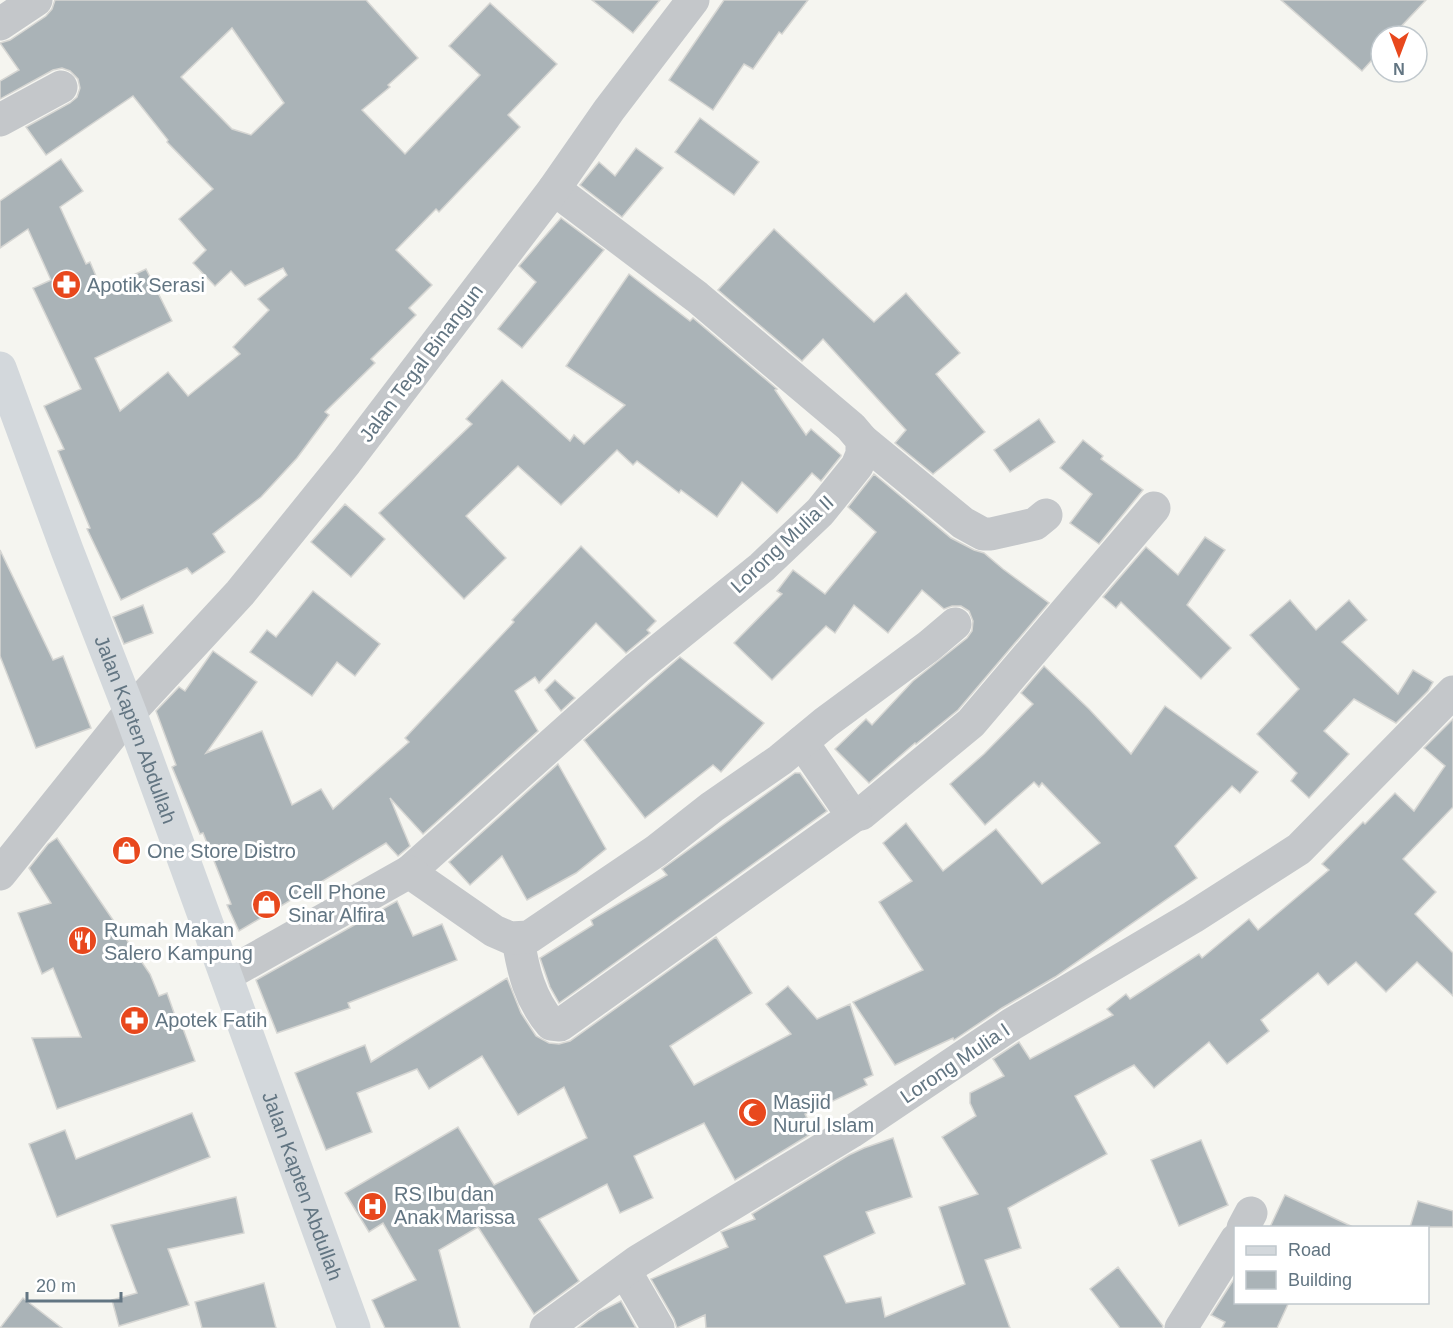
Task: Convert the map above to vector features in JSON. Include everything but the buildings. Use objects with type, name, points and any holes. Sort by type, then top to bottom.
[{"type":"main road","name":"Jalan Kapten Abdullah","points":[[0,368],[130,712],[354,1328]]},
{"type":"street","points":[[0,24],[36,0]]},
{"type":"street","name":"Jalan Tegal Binangun","points":[[0,874],[130,712],[240,593],[346,462],[554,189],[609,110],[693,0]]},
{"type":"street","points":[[0,120],[61,87]]},
{"type":"street","points":[[554,189],[697,297],[851,427],[862,440],[963,523],[983,534],[991,534],[1035,524],[1046,515]]},
{"type":"street","name":"Lorong Mulia II","points":[[226,975],[409,872],[637,668],[762,567],[820,512],[857,466],[862,454],[862,440]]},
{"type":"street","points":[[518,939],[533,999],[551,1024],[560,1025],[855,815],[861,814],[971,723],[1154,508]]},
{"type":"street","points":[[409,872],[494,931],[518,939],[535,934],[656,851],[955,624]]},
{"type":"street","name":"Lorong Mulia I","points":[[546,1328],[638,1261],[851,1132],[1012,1024],[1193,917],[1299,849],[1453,692]]},
{"type":"street","points":[[802,742],[846,807],[855,815]]},
{"type":"street","points":[[1181,1328],[1234,1242]]},
{"type":"street","points":[[625,1271],[658,1328]]},
{"type":"place","name":"Apotik Serasi","points":[[66,285]]},
{"type":"place","name":"One Store Distro","points":[[126,851]]},
{"type":"place","name":"Cell Phone Sinar Alfira","points":[[267,904]]},
{"type":"place","name":"Rumah Makan Salero Kampung","points":[[83,941]]},
{"type":"place","name":"Apotek Fatih","points":[[134,1020]]},
{"type":"place","name":"Masjid Nurul Islam","points":[[752,1113]]},
{"type":"place","name":"RS Ibu dan Anak Marissa","points":[[373,1206]]}]
